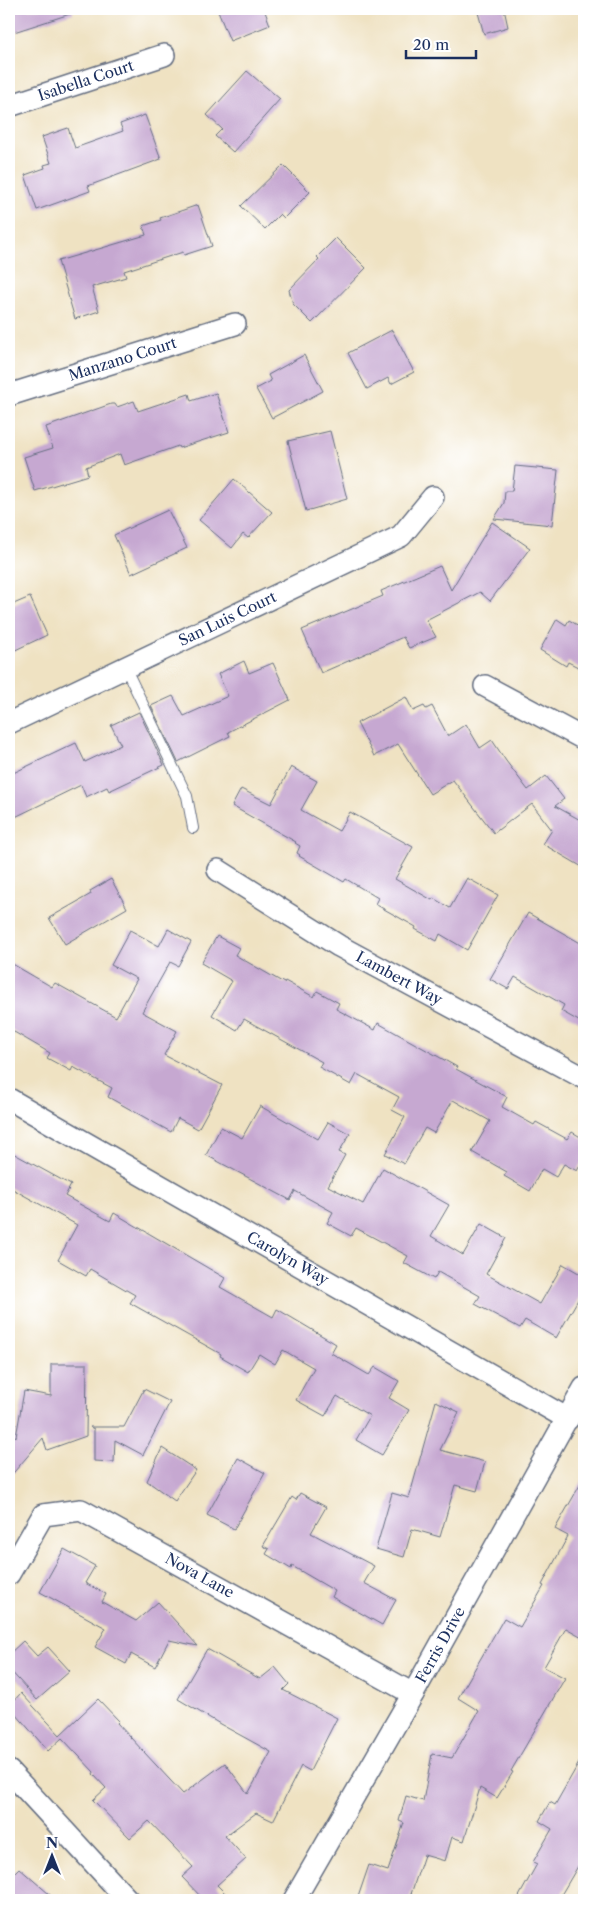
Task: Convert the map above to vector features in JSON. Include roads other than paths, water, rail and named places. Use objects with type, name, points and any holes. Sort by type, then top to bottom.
[{"type":"street","name":"Isabella Court","points":[[9,106],[164,56]]},
{"type":"street","name":"Manzano Court","points":[[9,395],[235,324]]},
{"type":"street","name":"San Luis Court","points":[[9,723],[401,536],[433,497]]},
{"type":"street","points":[[485,686],[584,739]]},
{"type":"street","name":"Lambert Way","points":[[218,870],[339,946],[584,1078]]},
{"type":"street","name":"Carolyn Way","points":[[9,1099],[568,1419]]},
{"type":"street","name":"Ferris Drive","points":[[294,1900],[413,1694],[584,1388]]},
{"type":"street","name":"Nova Lane","points":[[9,1574],[43,1515],[81,1510],[413,1694]]},
{"type":"street","points":[[9,1771],[128,1900]]},
{"type":"lane","points":[[125,668],[187,796],[193,828]]}]
